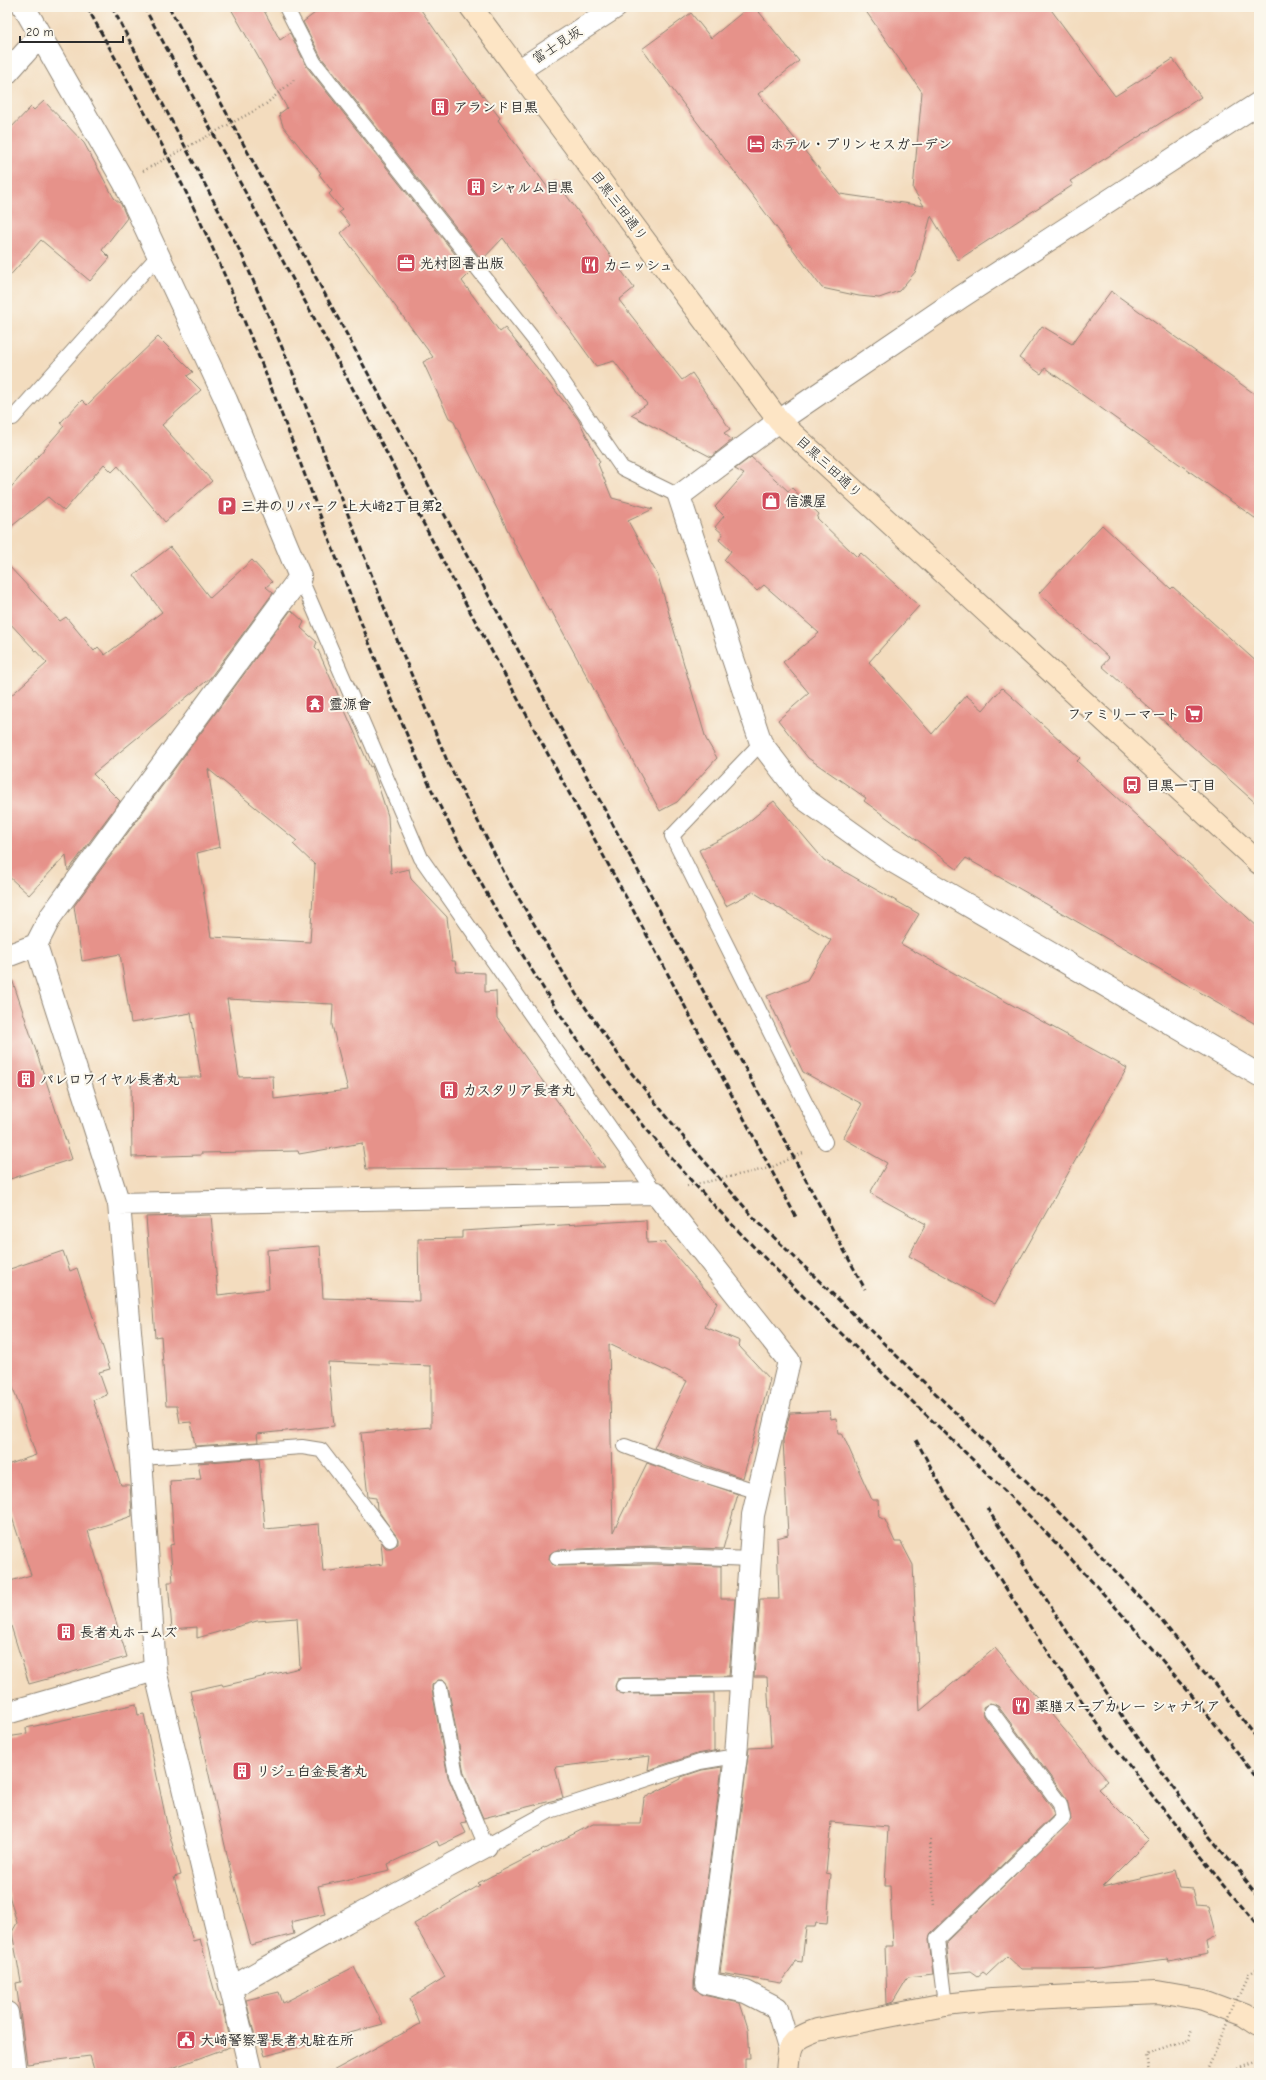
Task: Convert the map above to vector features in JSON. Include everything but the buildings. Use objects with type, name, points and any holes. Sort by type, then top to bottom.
[{"type":"street","points":[[7,956],[36,945],[51,916],[300,577],[226,400],[125,184],[24,7]]},
{"type":"street","name":"目黒三田通り","points":[[471,7],[779,420],[1259,863]]},
{"type":"street","name":"富士見坂","points":[[518,71],[616,7]]},
{"type":"street","points":[[7,73],[40,36]]},
{"type":"street","points":[[1259,103],[962,297],[779,420],[679,496],[760,743],[803,798],[887,858],[1259,1075]]},
{"type":"street","points":[[36,945],[119,1204],[141,1458],[155,1670],[251,2073]]},
{"type":"street","points":[[119,1204],[656,1193],[789,1361],[753,1515],[736,1756],[706,1983],[746,1992],[777,2008],[789,2048],[787,2073]]},
{"type":"street","points":[[7,1713],[155,1670]]},
{"type":"street","points":[[231,1988],[346,1922],[486,1846]]},
{"type":"street","points":[[789,2048],[801,2036],[817,2030],[945,2005],[992,2000],[1158,1992],[1204,2000],[1244,2014],[1259,2025]]},
{"type":"street","points":[[7,2013],[14,2073]]},
{"type":"lane","points":[[286,7],[314,62],[535,341],[622,468],[679,496]]},
{"type":"lane","points":[[13,418],[158,256]]},
{"type":"lane","points":[[300,577],[421,858],[656,1193]]},
{"type":"lane","points":[[760,743],[672,836],[825,1142]]},
{"type":"lane","points":[[625,1446],[692,1471],[759,1492]]},
{"type":"lane","points":[[141,1458],[302,1447],[321,1450],[390,1540]]},
{"type":"lane","points":[[557,1558],[651,1555],[750,1558]]},
{"type":"lane","points":[[623,1686],[741,1684]]},
{"type":"lane","points":[[440,1688],[456,1775],[486,1846],[550,1811],[700,1762],[736,1756]]},
{"type":"lane","points":[[945,2005],[937,1939],[1063,1818],[1060,1804],[991,1711]]},
{"type":"path","points":[[143,171],[266,104],[314,62]]},
{"type":"path","points":[[684,1187],[770,1168],[825,1142]]},
{"type":"path","points":[[930,1840],[937,1939]]},
{"type":"path","points":[[1195,2073],[1205,2071],[1248,1974],[1259,1967]]},
{"type":"path","points":[[1149,2073],[1146,2055],[1188,2040],[1204,2000]]},
{"type":"path","points":[[1215,2028],[1229,2035]]},
{"type":"path","points":[[1229,2073],[1259,2061]]},
{"type":"railway","points":[[87,7],[174,168],[221,267],[273,392],[395,707],[426,778],[491,901],[554,1005],[598,1068],[646,1129],[697,1187],[804,1297],[1010,1496],[1085,1574],[1121,1613],[1191,1695],[1259,1780]]},
{"type":"railway","points":[[112,7],[243,257],[290,366],[395,635],[448,763],[509,882],[576,994],[629,1070],[685,1139],[755,1219],[1077,1530],[1160,1619],[1238,1713],[1259,1741]]},
{"type":"railway","points":[[144,7],[360,402],[454,582],[662,963],[796,1217]]},
{"type":"railway","points":[[169,7],[865,1289]]},
{"type":"railway","points":[[916,1440],[945,1493],[1033,1631],[1107,1737],[1194,1849],[1259,1927]]},
{"type":"railway","points":[[987,1508],[1127,1724],[1209,1836],[1259,1896]]},
{"type":"place","name":"アランド目黒","points":[[440,107]]},
{"type":"place","name":"ホテル・プリンセスガーデン","points":[[756,144]]},
{"type":"place","name":"シャルム目黒","points":[[476,187]]},
{"type":"place","name":"光村図書出版","points":[[406,263]]},
{"type":"place","name":"カニッシュ","points":[[590,265]]},
{"type":"place","name":"信濃屋","points":[[771,501]]},
{"type":"place","name":"三井のリパーク 上大崎2丁目第2","points":[[227,506]]},
{"type":"place","name":"靈源會","points":[[315,704]]},
{"type":"place","name":"ファミリーマート","points":[[1194,714]]},
{"type":"place","name":"目黒一丁目","points":[[1132,785]]},
{"type":"place","name":"パレロワイヤル長者丸","points":[[26,1079]]},
{"type":"place","name":"カスタリア長者丸","points":[[449,1090]]},
{"type":"place","name":"長者丸ホームズ","points":[[66,1632]]},
{"type":"place","name":"薬膳スープカレー シャナイア","points":[[1021,1706]]},
{"type":"place","name":"リジェ白金長者丸","points":[[242,1771]]},
{"type":"place","name":"大崎警察署長者丸駐在所","points":[[186,2040]]}]
